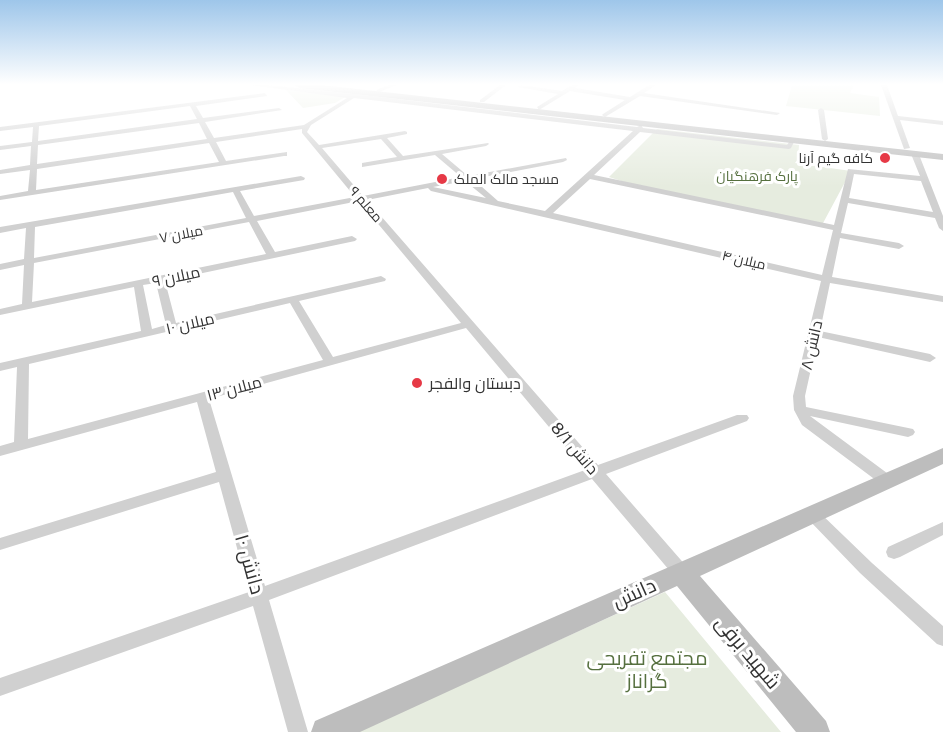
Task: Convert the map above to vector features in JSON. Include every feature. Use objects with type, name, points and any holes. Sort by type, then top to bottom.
[{"type":"main road","points":[[581,119],[791,143],[943,152]]},
{"type":"main road","points":[[643,119],[825,139],[943,157]]},
{"type":"main road","name":"دانش","points":[[326,732],[943,455]]},
{"type":"main road","name":"شهید برفی","points":[[681,572],[815,732]]},
{"type":"street","points":[[0,129],[74,119]]},
{"type":"street","points":[[0,148],[214,119]]},
{"type":"street","points":[[0,172],[305,127],[317,119]]},
{"type":"street","points":[[576,119],[641,126]]},
{"type":"street","points":[[822,119],[825,139]]},
{"type":"street","points":[[897,119],[943,228]]},
{"type":"street","points":[[907,119],[943,123]]},
{"type":"street","points":[[201,121],[223,163]]},
{"type":"street","points":[[32,193],[36,124]]},
{"type":"street","points":[[547,214],[641,126]]},
{"type":"street","name":"معلم ۹","points":[[305,127],[304,132],[468,324]]},
{"type":"street","points":[[317,147],[405,133]]},
{"type":"street","points":[[383,137],[402,159]]},
{"type":"street","points":[[365,165],[486,144]]},
{"type":"street","points":[[437,153],[496,203]]},
{"type":"street","points":[[0,198],[284,154]]},
{"type":"street","name":"میلان ۷","points":[[0,267],[563,160]]},
{"type":"street","name":"دانش ۸","points":[[800,410],[799,396],[850,171],[924,179]]},
{"type":"street","points":[[588,176],[899,246]]},
{"type":"street","points":[[0,230],[302,178]]},
{"type":"street","name":"میلان ۴","points":[[424,188],[826,279],[943,299]]},
{"type":"street","points":[[235,189],[272,256]]},
{"type":"street","points":[[844,200],[939,216]]},
{"type":"street","points":[[27,306],[31,224]]},
{"type":"street","name":"میلان ۹","points":[[0,312],[352,239]]},
{"type":"street","points":[[160,279],[172,327]]},
{"type":"street","name":"میلان ۱۰","points":[[0,367],[381,279]]},
{"type":"street","points":[[138,284],[147,333]]},
{"type":"street","points":[[293,299],[330,362]]},
{"type":"street","name":"میلان ۱۳","points":[[0,451],[468,324]]},
{"type":"street","name":"دانش 8/1","points":[[468,324],[681,572]]},
{"type":"street","points":[[813,333],[930,358]]},
{"type":"street","points":[[21,446],[23,362]]},
{"type":"street","name":"دانش ۱۰","points":[[202,397],[298,732]]},
{"type":"street","points":[[800,410],[908,432]]},
{"type":"street","points":[[800,410],[807,422],[886,480]]},
{"type":"street","points":[[0,687],[597,474],[742,418]]},
{"type":"street","points":[[0,544],[224,475]]},
{"type":"street","points":[[812,514],[866,568],[943,638]]},
{"type":"street","points":[[894,552],[943,528]]},
{"type":"green space","name":"پارک فرهنگیان","points":[[657,129],[799,145],[798,159],[795,163],[851,171],[822,225],[649,190],[609,177]]},
{"type":"green space","name":"مجتمع تفریحی گراناز","points":[[665,592],[781,732],[357,732]]},
{"type":"place","name":"کافه گیم آرنا","points":[[885,158]]},
{"type":"place","name":"مسجد مالک الملک","points":[[442,179]]},
{"type":"place","name":"دبستان والفجر","points":[[417,383]]}]
